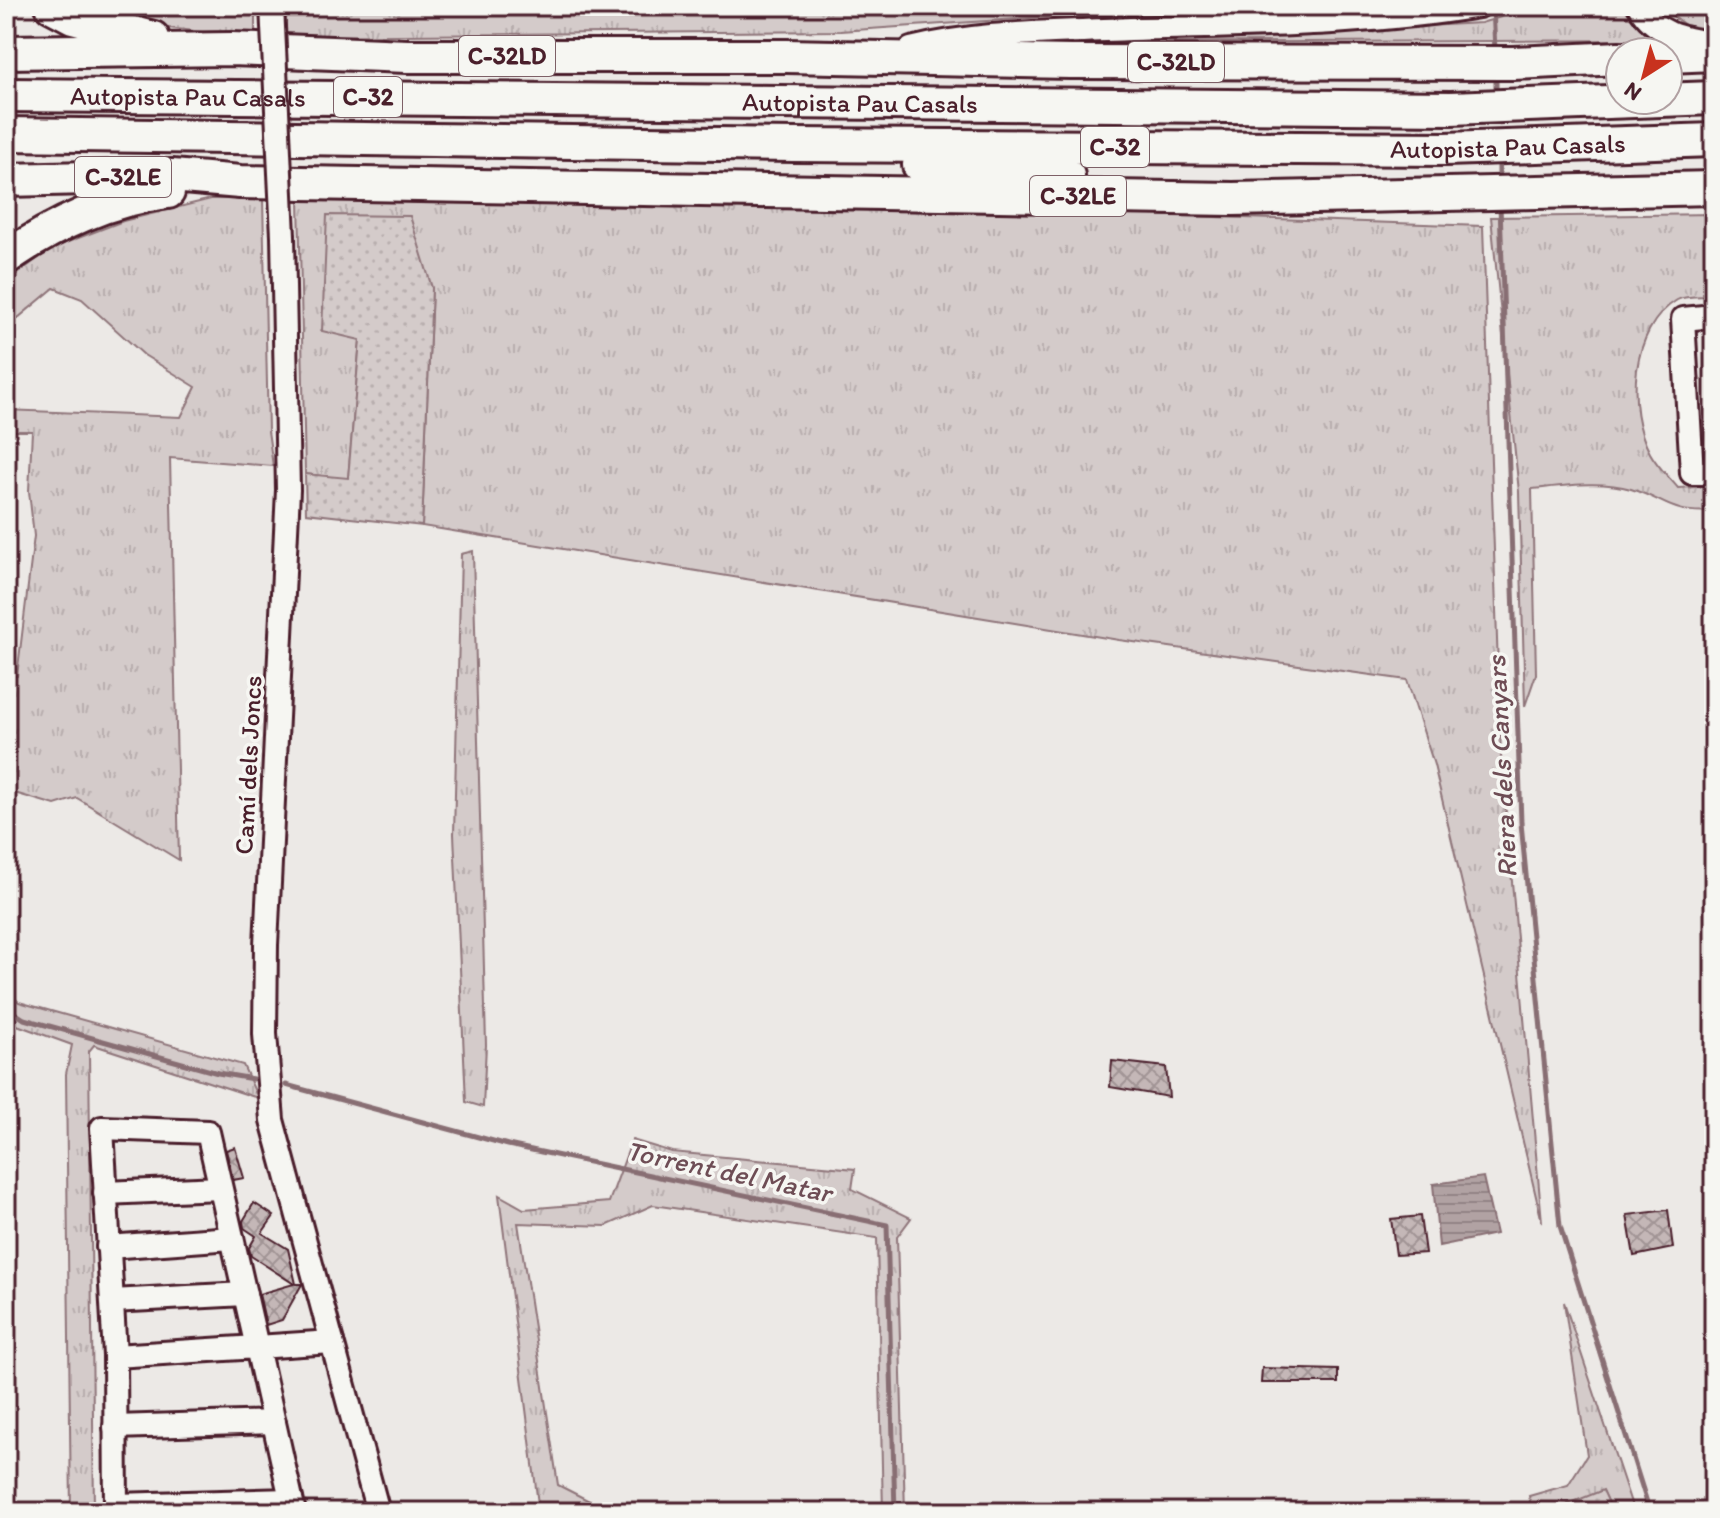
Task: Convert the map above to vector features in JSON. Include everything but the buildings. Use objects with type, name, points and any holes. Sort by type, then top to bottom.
[{"type":"highway","points":[[52,6],[73,17],[127,34],[231,49]]},
{"type":"highway","name":"C-32LD","points":[[6,52],[231,49],[407,56],[884,57],[1440,67]]},
{"type":"highway","points":[[1684,55],[1714,54]]},
{"type":"highway","name":"C-32","points":[[1007,106],[1164,88],[1330,83],[1440,67],[1604,59]]},
{"type":"highway","name":"Autopista Pau Casals","points":[[6,95],[1439,108],[1714,98]]},
{"type":"highway","name":"Autopista Pau Casals","points":[[6,134],[794,145],[1437,148],[1714,140]]},
{"type":"highway","name":"C-32","points":[[794,145],[856,161],[1318,195]]},
{"type":"highway","name":"C-32LE","points":[[6,180],[172,176],[240,182],[1233,199],[1714,188]]},
{"type":"highway","points":[[6,258],[37,236],[90,211],[144,195],[240,182]]},
{"type":"street","name":"Camí dels Joncs","points":[[272,6],[283,236],[288,490],[266,945],[265,1034],[272,1120],[378,1512]]},
{"type":"street","points":[[884,57],[950,41],[1026,34],[1438,13],[1479,6]]},
{"type":"street","points":[[1639,6],[1651,22],[1665,32],[1714,44]]},
{"type":"street","points":[[1714,316],[1683,319],[1692,473],[1714,473]]},
{"type":"street","points":[[102,1128],[208,1132],[220,1188],[293,1506],[116,1509],[115,1356],[102,1128]]},
{"type":"street","points":[[105,1193],[220,1188]]},
{"type":"street","points":[[108,1247],[232,1238]]},
{"type":"street","points":[[112,1301],[245,1294]]},
{"type":"street","points":[[115,1356],[332,1342]]},
{"type":"street","points":[[115,1427],[274,1422]]},
{"type":"green space","points":[[86,6],[255,6],[255,38],[168,28]]},
{"type":"green space","points":[[286,6],[1380,6],[1045,17],[840,31],[286,36]]},
{"type":"green space","points":[[1538,6],[1626,6],[1651,36],[1604,36],[1604,40],[1112,43],[1481,23]]},
{"type":"green space","points":[[1659,6],[1714,6],[1714,30],[1685,25]]},
{"type":"green space","points":[[211,199],[263,199],[268,431],[273,466],[170,458],[179,860],[77,798],[55,805],[11,792],[6,797],[6,675],[17,676],[34,536],[29,491],[32,431],[6,431],[6,410],[181,417],[196,387],[144,355],[82,299],[54,288],[6,328],[6,282],[52,248],[123,221]]},
{"type":"green space","points":[[299,199],[1006,210],[1483,226],[1501,757],[1542,1222],[1434,765],[1407,680],[1119,640],[422,526],[432,288],[322,330],[360,339],[348,479],[305,474]]},
{"type":"green space","points":[[1714,214],[1714,296],[1681,298],[1661,313],[1641,349],[1636,393],[1642,435],[1653,458],[1678,488],[1714,486],[1714,511],[1678,509],[1619,486],[1582,484],[1532,489],[1536,674],[1525,706],[1519,492],[1491,217]]},
{"type":"green space","points":[[327,215],[410,216],[432,288],[422,526],[306,513],[305,474],[348,478],[360,340],[322,331]]},
{"type":"green space","points":[[473,551],[486,1045],[483,1107],[466,1102],[454,834],[461,554]]},
{"type":"green space","points":[[6,991],[19,1002],[243,1065],[258,1098],[94,1045],[89,1051],[94,1512],[71,1512],[66,1074],[72,1045],[6,1021]]},
{"type":"green space","points":[[632,1140],[672,1152],[855,1169],[852,1189],[911,1218],[897,1237],[905,1512],[883,1512],[877,1238],[653,1205],[606,1226],[518,1223],[558,1485],[611,1512],[539,1512],[499,1195],[524,1209],[609,1202]]},
{"type":"green space","points":[[1564,1302],[1634,1512],[1613,1512],[1603,1491],[1553,1512],[1532,1512],[1529,1496],[1568,1485],[1587,1455]]},
{"type":"green space","points":[[1603,1490],[1613,1512],[1553,1512],[1553,1510]]},
{"type":"shaded area","points":[[1483,1177],[1496,1234],[1439,1246],[1433,1184]]},
{"type":"waterway","name":"Riera dels Canyars","points":[[1493,6],[1495,51]]},
{"type":"waterway","name":"Riera dels Canyars","points":[[1496,73],[1496,95]]},
{"type":"waterway","name":"Riera dels Canyars","points":[[1499,157],[1499,183]]},
{"type":"waterway","name":"Riera dels Canyars","points":[[1500,205],[1521,823],[1560,1226],[1650,1512]]},
{"type":"waterway","points":[[6,1007],[24,1019],[218,1073],[253,1079]]},
{"type":"waterway","name":"Torrent del Matar","points":[[286,1085],[508,1145],[887,1225],[895,1512]]}]
